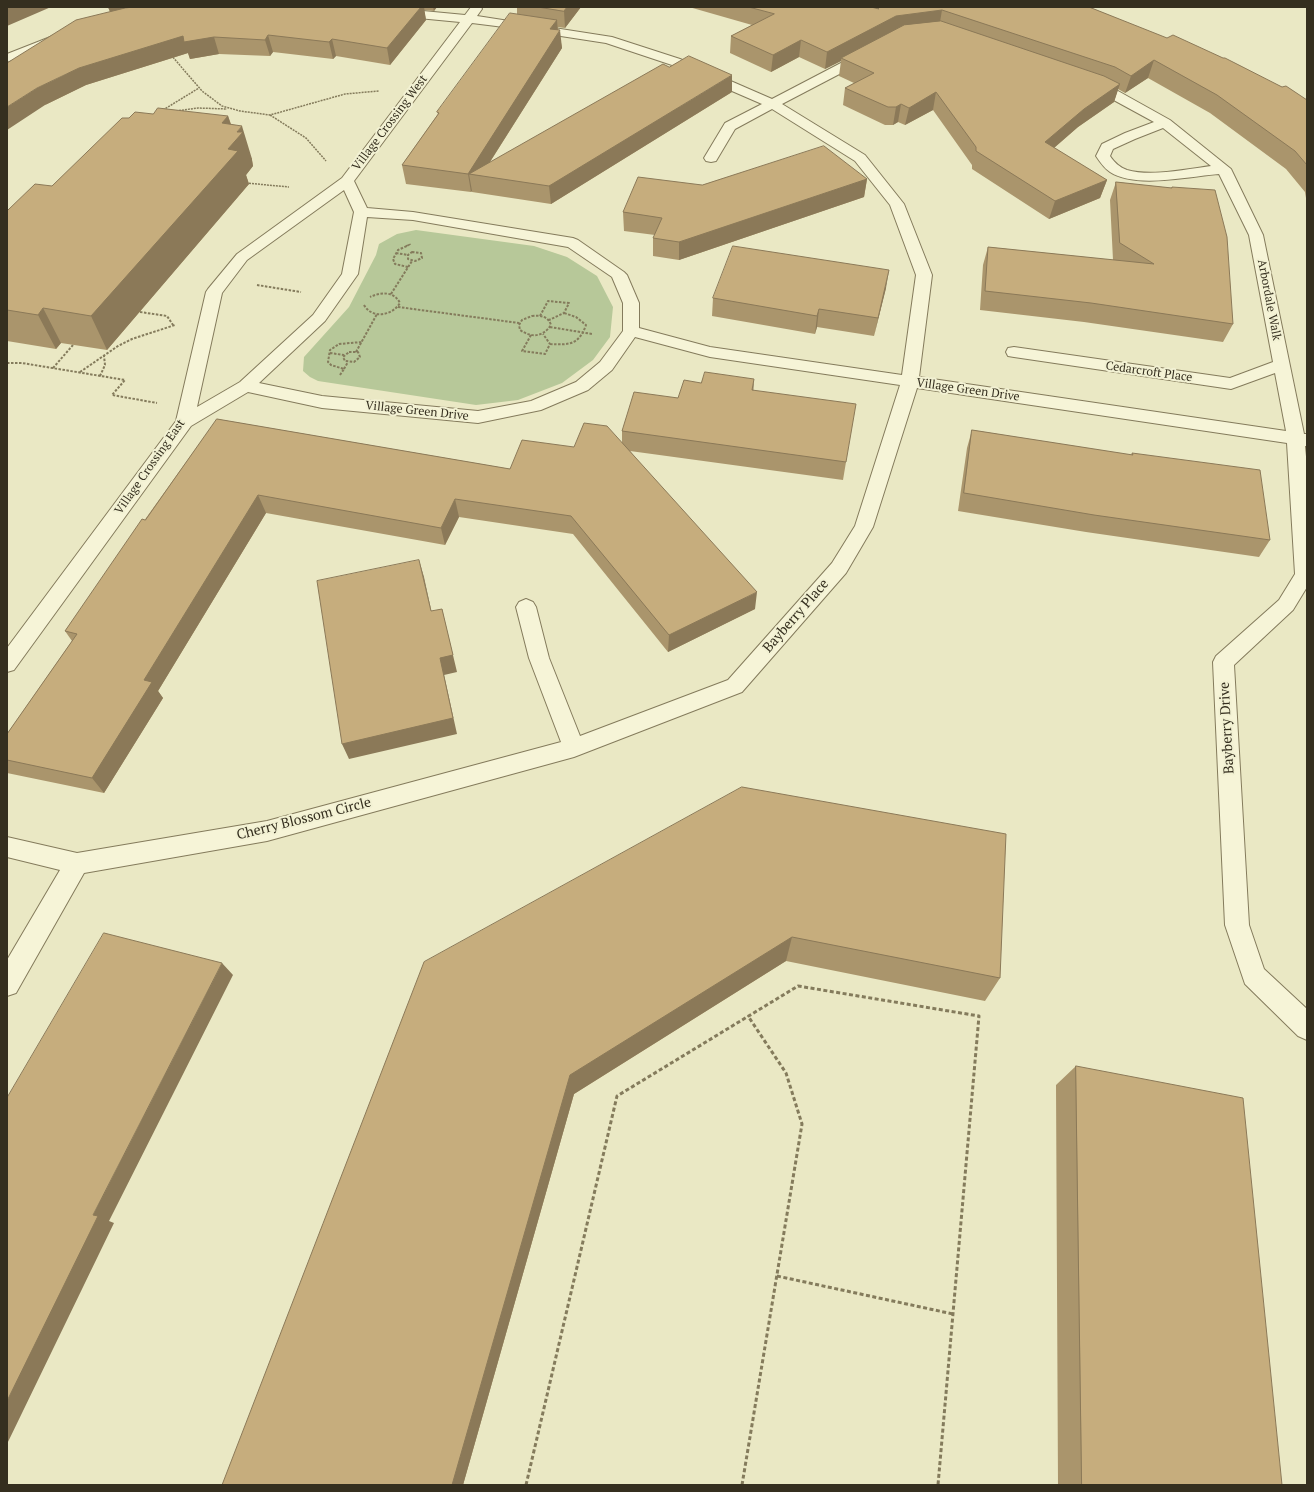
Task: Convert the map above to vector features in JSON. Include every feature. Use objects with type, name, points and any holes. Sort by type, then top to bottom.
[{"type":"street","points":[[345,7],[468,19],[608,40],[676,62],[772,104],[860,158],[897,204],[924,275],[910,382]]},
{"type":"street","name":"Village Crossing West","points":[[361,212],[347,181],[478,7]]},
{"type":"street","points":[[7,58],[56,38],[72,34]]},
{"type":"street","points":[[712,158],[730,126],[877,49]]},
{"type":"street","name":"Arbordale Walk","points":[[1074,79],[1104,89],[1165,124],[1224,169],[1256,235],[1281,365],[1301,439]]},
{"type":"street","points":[[1165,124],[1130,136],[1107,147],[1103,156],[1109,165],[1122,173],[1140,177],[1224,169]]},
{"type":"street","name":"Village Crossing East","points":[[7,664],[186,415],[214,292],[242,257],[319,195],[347,181]]},
{"type":"street","points":[[186,415],[246,386],[319,318],[350,274],[361,212],[413,216],[573,243],[619,274],[631,303],[628,335]]},
{"type":"street","name":"Village Green Drive","points":[[246,386],[322,402],[478,417],[535,406],[582,386],[606,366],[628,335],[710,352],[1301,439]]},
{"type":"street","name":"Cedarcroft Place","points":[[1014,352],[1231,384],[1281,365]]},
{"type":"street","name":"Bayberry Place","points":[[574,748],[735,686],[839,568],[864,527],[910,382]]},
{"type":"street","name":"Bayberry Drive","points":[[1301,439],[1305,574],[1286,605],[1223,662],[1237,925],[1254,976],[1307,1027]]},
{"type":"street","points":[[526,607],[539,658],[574,748]]},
{"type":"street","name":"Cherry Blossom Circle","points":[[7,847],[77,864],[267,831],[574,748]]},
{"type":"street","points":[[7,984],[77,864]]},
{"type":"path","points":[[168,52],[199,88],[222,106],[240,111],[270,115],[346,94],[383,91],[404,104]]},
{"type":"path","points":[[167,112],[160,113],[199,88]]},
{"type":"path","points":[[174,111],[198,108],[232,109]]},
{"type":"path","points":[[241,182],[319,195],[332,169],[306,138],[270,115]]},
{"type":"path","points":[[408,267],[395,264],[393,259],[398,250],[404,246],[417,244]]},
{"type":"path","points":[[396,253],[408,255],[415,252],[422,255],[422,258],[412,261],[407,258],[408,255]]},
{"type":"path","points":[[391,294],[412,261]]},
{"type":"path","points":[[224,279],[333,298],[366,301]]},
{"type":"path","points":[[378,294],[391,294],[398,298],[400,303],[398,307],[390,313],[377,314],[367,311],[364,305],[372,296],[378,294]]},
{"type":"path","points":[[398,307],[519,323],[526,317],[540,316],[549,320],[564,313],[569,303],[548,301],[540,316]]},
{"type":"path","points":[[140,312],[167,316],[173,325]]},
{"type":"path","points":[[550,344],[572,343],[579,339],[584,333],[586,325],[582,321],[575,316],[564,313]]},
{"type":"path","points":[[79,372],[118,346],[132,339],[208,314]]},
{"type":"path","points":[[356,352],[377,314]]},
{"type":"path","points":[[549,320],[550,328]]},
{"type":"path","points":[[519,323],[520,330],[531,335],[543,334],[550,328],[584,333],[628,335]]},
{"type":"path","points":[[543,334],[550,344]]},
{"type":"path","points":[[531,335],[522,351],[545,354],[550,344]]},
{"type":"path","points":[[344,369],[331,365],[328,362],[327,356],[334,346],[344,342],[362,342]]},
{"type":"path","points":[[53,368],[73,344]]},
{"type":"path","points":[[330,353],[344,355],[349,352],[356,352],[360,354],[357,361],[348,362],[343,359],[344,355]]},
{"type":"path","points":[[100,376],[105,365],[104,356]]},
{"type":"path","points":[[7,362],[22,363],[125,380],[112,395],[186,415]]},
{"type":"path","points":[[322,402],[348,362]]},
{"type":"path","points":[[526,1485],[617,1096],[798,986],[979,1016],[938,1485]]},
{"type":"path","points":[[742,1485],[802,1124],[786,1073],[748,1016]]},
{"type":"path","points":[[777,1276],[953,1314]]},
{"type":"green space","points":[[416,230],[534,246],[567,257],[597,276],[613,307],[610,337],[593,360],[562,383],[518,400],[476,405],[318,381],[310,377],[303,371],[304,357],[349,307],[376,255],[379,244],[397,234]]},
{"type":"building","points":[[134,7],[421,7],[387,48],[332,39],[329,42],[268,35],[265,40],[214,37],[184,42],[183,36],[79,68],[37,88],[7,107],[7,63],[76,20]]},
{"type":"building","points":[[538,7],[567,7],[564,11]]},
{"type":"building","points":[[749,7],[871,7],[879,9],[877,7],[1089,7],[1167,38],[1173,35],[1225,58],[1282,87],[1286,86],[1307,100],[1307,165],[1295,151],[1217,95],[1154,60],[1131,76],[1115,67],[942,10],[896,16],[827,52],[801,40],[773,55],[731,36],[774,14]]},
{"type":"building","points":[[510,13],[557,20],[550,29],[560,30],[468,174],[402,165],[439,113],[437,112]]},
{"type":"building","points":[[941,21],[1104,76],[1120,84],[1084,109],[1045,142],[1107,180],[1055,201],[976,151],[976,147],[936,92],[909,108],[901,104],[896,107],[888,107],[845,88],[874,73],[841,58],[904,25]]},
{"type":"building","points":[[689,56],[732,75],[549,186],[469,174],[663,64],[669,67]]},
{"type":"building","points":[[158,108],[228,116],[222,123],[242,126],[237,132],[243,132],[228,149],[238,151],[91,316],[43,308],[38,315],[7,310],[7,210],[35,184],[52,186],[122,118],[129,118],[135,112],[153,114]]},
{"type":"building","points":[[824,146],[867,179],[679,242],[653,238],[662,218],[623,212],[638,177],[702,185]]},
{"type":"building","points":[[1116,182],[1172,188],[1215,190],[1227,237],[1233,324],[1091,303],[985,291],[988,247],[1154,264],[1120,243]]},
{"type":"building","points":[[733,246],[889,270],[878,318],[819,309],[817,316],[713,298]]},
{"type":"building","points":[[705,372],[754,379],[752,390],[856,404],[846,462],[622,431],[634,392],[678,398],[684,380],[701,383]]},
{"type":"building","points":[[217,419],[510,469],[522,440],[574,447],[584,423],[607,426],[757,592],[669,635],[571,516],[455,499],[441,528],[258,495],[144,680],[152,682],[92,778],[7,760],[7,734],[77,634],[65,631],[142,519],[145,520]]},
{"type":"building","points":[[972,430],[1133,455],[1132,453],[1260,470],[1270,540],[1094,515],[964,493]]},
{"type":"building","points":[[419,560],[431,611],[442,609],[453,655],[440,658],[453,718],[342,744],[317,581]]},
{"type":"building","points":[[742,787],[1006,834],[1000,978],[792,937],[570,1075],[452,1485],[222,1485],[424,962]]},
{"type":"building","points":[[104,933],[222,963],[93,1215],[98,1216],[7,1401],[7,1098]]},
{"type":"building","points":[[1076,1066],[1243,1098],[1282,1485],[1082,1485]]}]
